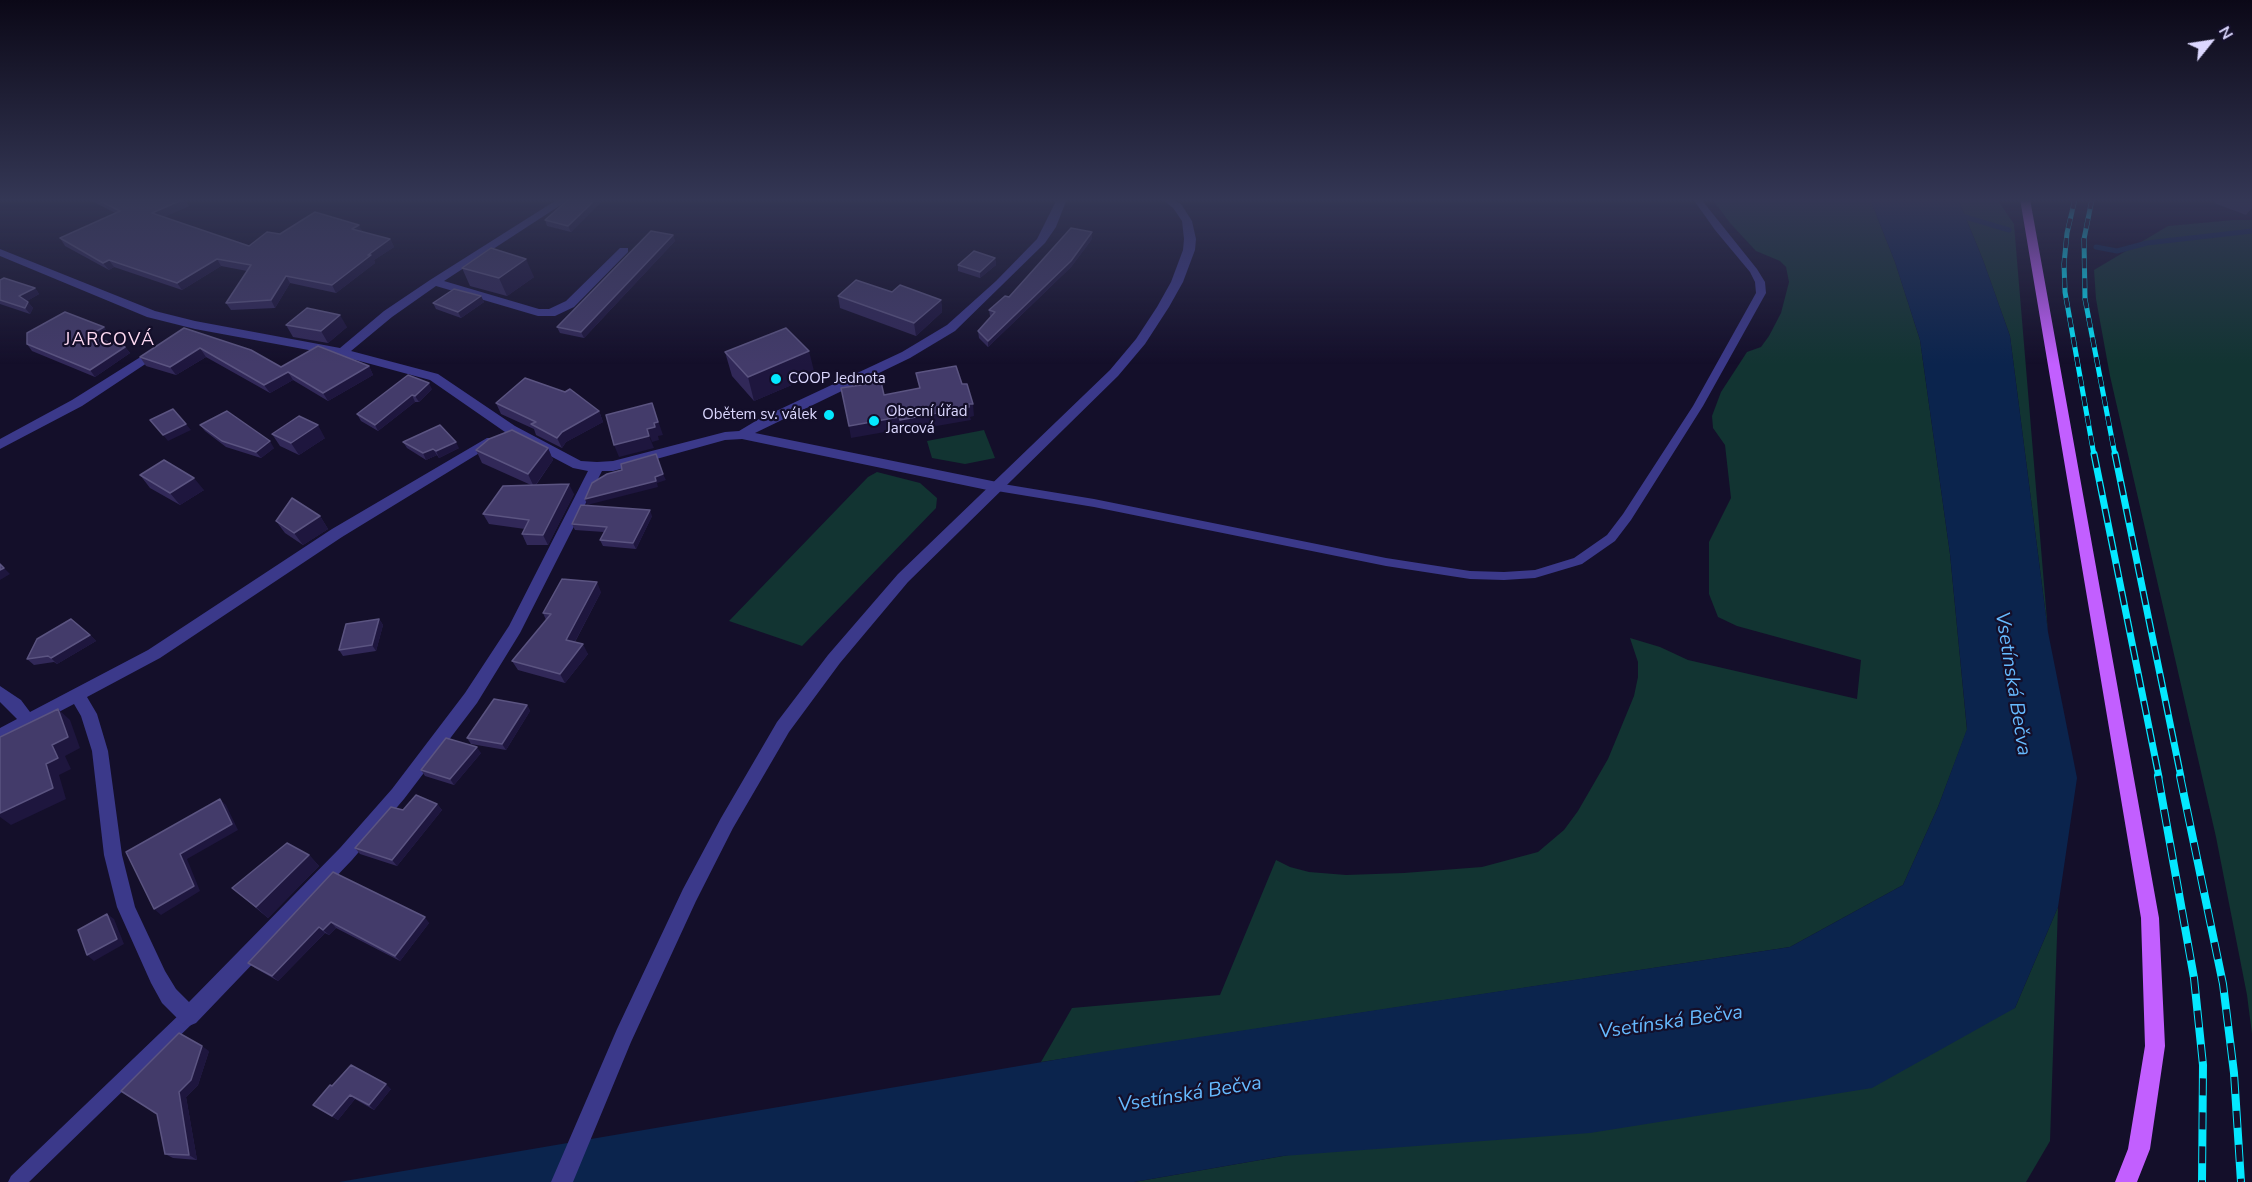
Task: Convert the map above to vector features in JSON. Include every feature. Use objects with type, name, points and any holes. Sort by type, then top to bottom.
[{"type":"main road","points":[[2035,254],[2150,918],[2155,1046],[2139,1149],[2126,1182]]},
{"type":"street","points":[[5,254],[129,306],[195,325],[342,352],[434,377],[510,429],[570,462],[597,467],[627,463],[725,436],[742,435],[997,487]]},
{"type":"street","points":[[342,352],[388,314],[478,254]]},
{"type":"street","points":[[434,282],[538,312],[550,313],[570,304],[620,254]]},
{"type":"street","points":[[742,435],[757,425],[906,355],[951,328],[1028,254]]},
{"type":"street","points":[[562,1182],[624,1036],[711,852],[783,727],[834,659],[903,578],[1114,373],[1141,341],[1163,307],[1187,254]]},
{"type":"street","points":[[0,445],[76,403],[195,325]]},
{"type":"street","points":[[0,736],[78,697],[154,654],[337,533],[510,429]]},
{"type":"street","points":[[78,697],[89,714],[100,751],[113,855],[126,907],[158,977],[169,996],[189,1016],[346,854],[398,794],[471,698],[515,629],[597,467]]},
{"type":"street","points":[[0,692],[15,705],[28,722]]},
{"type":"lane","points":[[997,487],[1094,503],[1386,562],[1470,575],[1535,574],[1578,561],[1611,538],[1647,488],[1698,406],[1761,293],[1760,282],[1740,254]]},
{"type":"lane","points":[[17,1182],[189,1016]]},
{"type":"green space","points":[[1764,254],[1892,254],[1920,340],[1950,554],[1967,730],[1938,807],[1903,885],[1790,947],[1041,1062],[1072,1008],[1220,995],[1276,860],[1309,872],[1346,875],[1482,867],[1538,852],[1564,830],[1578,811],[1608,759],[1634,696],[1638,677],[1638,662],[1630,638],[1660,647],[1688,660],[1857,699],[1861,660],[1737,626],[1718,617],[1709,594],[1709,542],[1731,498],[1725,445],[1713,428],[1712,416],[1721,392],[1747,352],[1761,347],[1781,313],[1789,282],[1786,267],[1780,261]]},
{"type":"green space","points":[[1981,254],[2017,254],[2048,632],[2010,336]]},
{"type":"green space","points":[[2121,254],[2252,254],[2252,1034],[2247,995],[2216,837],[2110,376],[2096,299],[2094,270]]},
{"type":"green space","points":[[984,430],[995,458],[965,464],[932,458],[927,441]]},
{"type":"green space","points":[[877,472],[920,483],[937,498],[936,508],[802,646],[729,621],[868,477]]},
{"type":"green space","points":[[2058,907],[2050,1141],[2026,1182],[1134,1182],[1283,1156],[2015,1008]]},
{"type":"water","name":"Vsetínská Bečva","points":[[1892,254],[1981,254],[2010,336],[2048,632],[2077,778],[2058,907],[2015,1008],[1872,1088],[1590,1133],[1283,1156],[1134,1182],[339,1182],[1101,1052],[1790,947],[1903,885],[1938,807],[1967,729],[1950,554],[1920,340]]},
{"type":"building","points":[[88,254],[371,255],[332,285],[286,276],[271,300],[226,303],[251,265],[217,259],[177,283],[109,260],[103,263]]},
{"type":"building","points":[[482,254],[511,254],[526,259],[499,278],[462,268]]},
{"type":"building","points":[[628,254],[655,254],[581,332],[557,327]]},
{"type":"building","points":[[970,254],[983,254],[995,258],[980,272],[958,265]]},
{"type":"building","points":[[1047,254],[1076,254],[988,341],[978,331],[995,312],[989,310],[1005,296],[1009,297]]},
{"type":"building","points":[[4,278],[35,288],[19,296],[28,302],[25,308],[0,300],[0,280]]},
{"type":"building","points":[[856,280],[892,292],[900,285],[941,300],[914,323],[838,296]]},
{"type":"building","points":[[454,289],[481,296],[458,312],[433,303]]},
{"type":"building","points":[[307,308],[340,315],[321,331],[286,325]]},
{"type":"building","points":[[65,312],[104,327],[88,336],[125,347],[90,370],[27,344],[27,333]]},
{"type":"building","points":[[184,328],[251,350],[281,367],[318,346],[369,366],[323,393],[288,372],[264,385],[200,348],[170,367],[140,357]]},
{"type":"building","points":[[786,328],[809,351],[748,377],[725,352]]},
{"type":"building","points":[[956,366],[962,384],[967,384],[973,404],[969,404],[969,407],[900,420],[899,417],[849,426],[841,388],[881,382],[884,395],[920,388],[916,373]]},
{"type":"building","points":[[408,375],[429,383],[375,425],[357,414]]},
{"type":"building","points":[[525,378],[565,392],[570,389],[599,411],[562,432],[557,438],[531,424],[536,422],[496,403]]},
{"type":"building","points":[[652,403],[658,422],[654,423],[655,427],[647,429],[649,436],[614,445],[606,415]]},
{"type":"building","points":[[173,409],[186,424],[163,435],[150,420]]},
{"type":"building","points":[[227,411],[270,441],[256,452],[222,441],[200,425]]},
{"type":"building","points":[[299,416],[318,425],[291,443],[272,434]]},
{"type":"building","points":[[440,425],[456,442],[436,451],[433,449],[423,453],[403,442]]},
{"type":"building","points":[[512,430],[548,448],[528,474],[476,450],[489,439]]},
{"type":"building","points":[[656,454],[663,474],[655,477],[656,481],[585,499],[592,483],[607,474],[622,470],[621,464]]},
{"type":"building","points":[[164,460],[194,478],[170,493],[140,475]]},
{"type":"building","points":[[569,484],[543,535],[522,534],[529,520],[483,514],[503,486]]},
{"type":"building","points":[[292,498],[320,516],[294,533],[276,521]]},
{"type":"building","points":[[581,505],[650,510],[633,543],[600,540],[607,527],[572,524]]},
{"type":"building","points":[[562,579],[597,582],[566,640],[583,644],[560,674],[512,661],[551,614],[543,613]]},
{"type":"building","points":[[71,619],[90,635],[51,658],[48,656],[27,659],[37,639]]},
{"type":"building","points":[[379,619],[372,645],[339,650],[346,624]]},
{"type":"building","points":[[494,699],[527,705],[502,744],[467,738]]},
{"type":"building","points":[[58,709],[68,737],[52,745],[58,758],[46,764],[53,788],[0,813],[0,737]]},
{"type":"building","points":[[446,738],[477,747],[450,779],[421,770]]},
{"type":"building","points":[[416,795],[437,804],[392,860],[355,848],[391,807],[403,810]]},
{"type":"building","points":[[220,799],[232,824],[180,854],[194,886],[154,909],[126,852]]},
{"type":"building","points":[[287,843],[309,855],[256,907],[232,888]]},
{"type":"building","points":[[333,872],[425,917],[395,956],[331,922],[323,930],[319,927],[272,976],[248,963]]},
{"type":"building","points":[[107,914],[117,939],[87,955],[78,930]]},
{"type":"building","points":[[179,1033],[202,1046],[191,1080],[179,1092],[189,1155],[165,1154],[157,1114],[121,1091]]},
{"type":"building","points":[[351,1065],[386,1084],[369,1105],[350,1095],[332,1116],[313,1105],[330,1085],[332,1086]]},
{"type":"railway","points":[[2065,254],[2065,292],[2094,455]]},
{"type":"railway","points":[[2084,254],[2085,299],[2115,455]]},
{"type":"railway","points":[[2094,454],[2159,777]]},
{"type":"railway","points":[[2115,454],[2181,777]]},
{"type":"railway","points":[[2158,776],[2194,978],[2203,1065],[2202,1182]]},
{"type":"railway","points":[[2180,776],[2223,984],[2234,1073],[2241,1182]]},
{"type":"place","name":"COOP Jednota","points":[[776,379]]},
{"type":"place","name":"Obětem sv. válek","points":[[829,415]]},
{"type":"place","name":"Obecní úřad Jarcová","points":[[874,421]]},
{"type":"district","name":"JARCOVÁ","points":[[110,341]]}]
